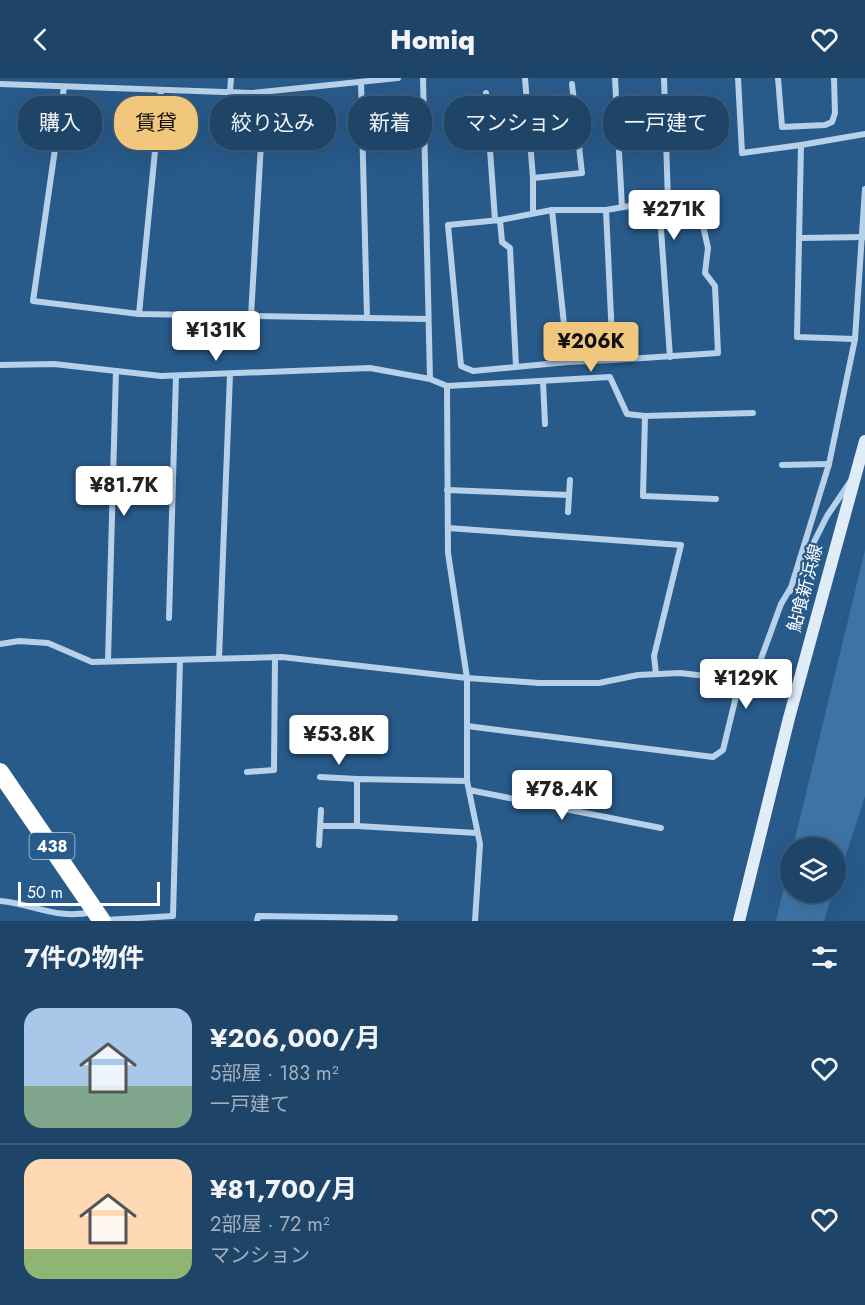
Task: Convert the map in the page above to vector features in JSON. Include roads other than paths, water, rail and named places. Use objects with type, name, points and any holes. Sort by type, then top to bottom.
[{"type":"highway","name":"438","points":[[0,772],[100,917]]},
{"type":"main road","name":"鮎喰新浜線","points":[[739,921],[789,717],[865,441]]},
{"type":"street","points":[[230,92],[231,78]]},
{"type":"street","points":[[0,84],[264,92],[398,78]]},
{"type":"street","points":[[423,78],[430,379]]},
{"type":"street","points":[[525,78],[533,178],[533,213]]},
{"type":"street","points":[[615,78],[622,207]]},
{"type":"street","points":[[664,78],[668,201]]},
{"type":"street","points":[[738,78],[742,153],[865,134]]},
{"type":"street","points":[[778,78],[782,127],[825,125],[832,122],[835,113],[834,78]]},
{"type":"street","points":[[361,82],[367,318]]},
{"type":"street","points":[[533,178],[582,173],[572,84]]},
{"type":"street","points":[[64,87],[33,302],[138,314],[428,320]]},
{"type":"street","points":[[138,314],[161,90]]},
{"type":"street","points":[[251,316],[264,92]]},
{"type":"street","points":[[486,93],[498,220],[502,242],[510,248],[516,366]]},
{"type":"street","points":[[801,145],[801,238],[797,336],[855,339]]},
{"type":"street","points":[[790,591],[829,464],[855,339],[864,237],[865,189]]},
{"type":"street","points":[[659,201],[670,357]]},
{"type":"street","points":[[659,201],[698,203],[708,248],[705,273],[715,286],[718,353],[568,362],[473,371],[461,366],[448,225],[498,220],[552,210],[606,210],[659,201]]},
{"type":"street","points":[[552,210],[568,362]]},
{"type":"street","points":[[606,210],[613,360]]},
{"type":"street","points":[[801,238],[864,237]]},
{"type":"street","points":[[0,365],[54,364],[176,376],[370,368],[430,379],[447,386],[610,377],[627,414],[645,416],[753,413]]},
{"type":"street","points":[[108,661],[116,371]]},
{"type":"street","points":[[219,658],[230,374]]},
{"type":"street","points":[[170,618],[176,376]]},
{"type":"street","points":[[543,381],[545,424]]},
{"type":"street","points":[[447,386],[448,553],[467,678],[467,782],[480,844],[475,921]]},
{"type":"street","points":[[645,416],[643,496],[716,499]]},
{"type":"street","points":[[782,465],[829,464]]},
{"type":"street","points":[[0,644],[19,641],[48,644],[92,662],[275,657],[467,678],[539,683],[599,683],[680,673],[740,680],[754,678],[781,604],[790,591],[827,516],[856,474]]},
{"type":"street","points":[[568,512],[567,495],[570,480]]},
{"type":"street","points":[[447,490],[567,495]]},
{"type":"street","points":[[448,528],[681,545],[654,656],[656,675]]},
{"type":"street","points":[[248,772],[274,770],[275,657]]},
{"type":"street","points":[[0,901],[40,912],[75,916],[173,916],[180,660]]},
{"type":"street","points":[[467,726],[713,757],[723,750],[740,680]]},
{"type":"street","points":[[320,777],[467,782]]},
{"type":"street","points":[[357,779],[357,826]]},
{"type":"street","points":[[469,790],[660,828]]},
{"type":"street","points":[[319,845],[321,810]]},
{"type":"street","points":[[321,826],[477,833]]},
{"type":"street","points":[[257,921],[258,916],[395,918]]}]
